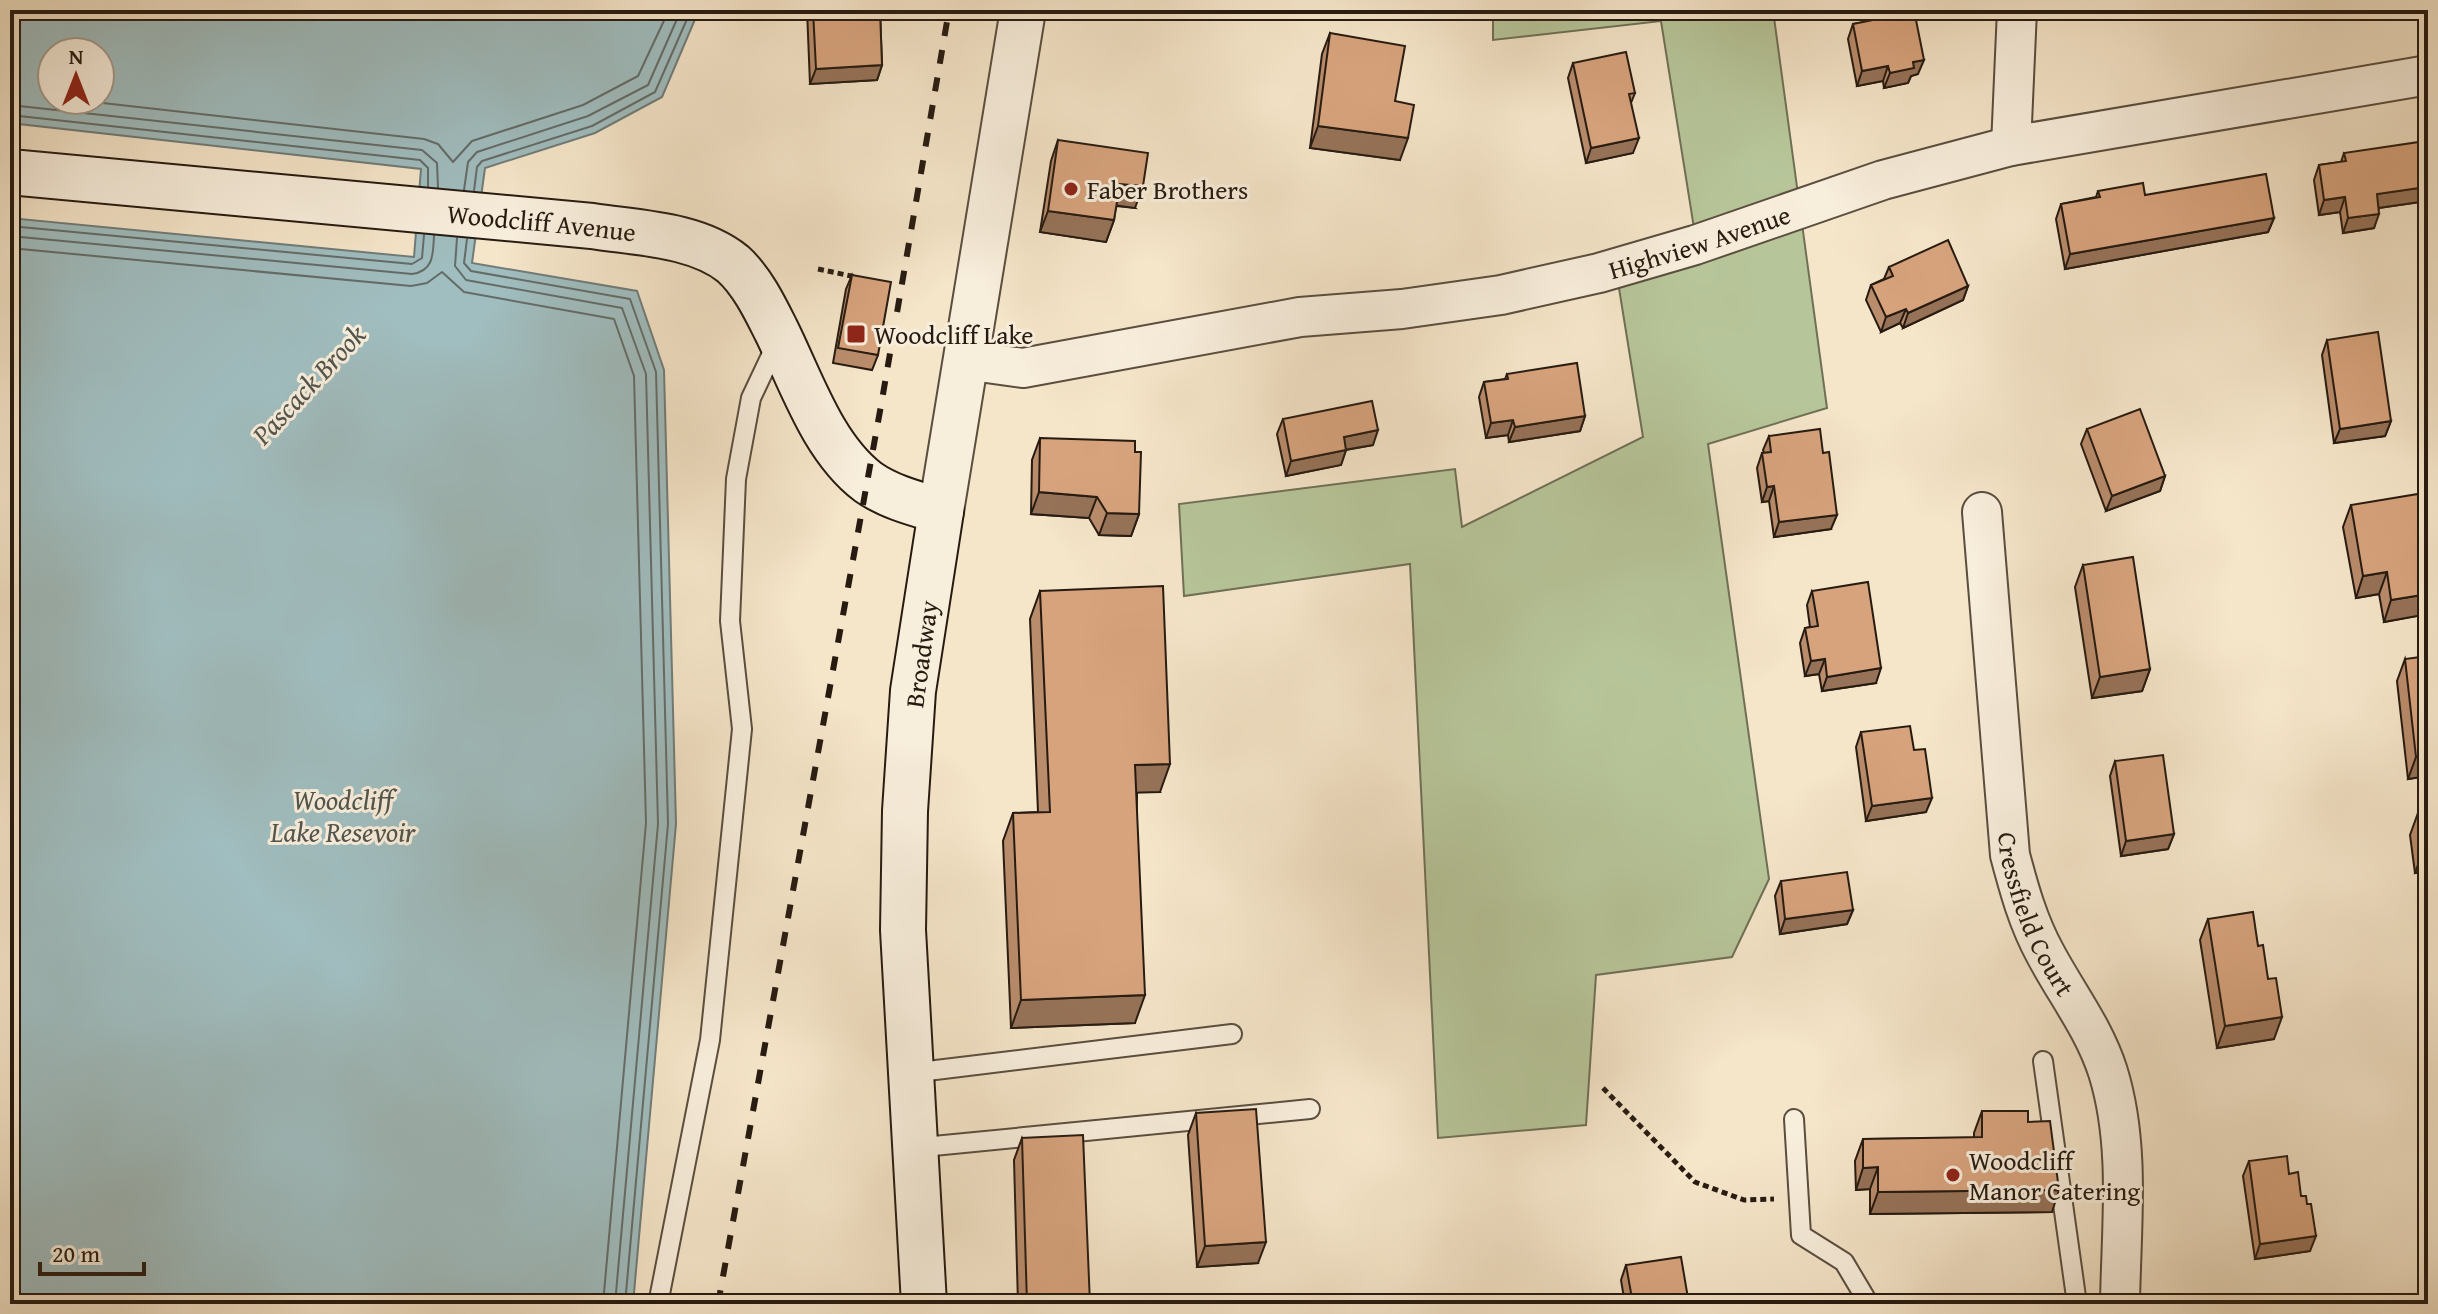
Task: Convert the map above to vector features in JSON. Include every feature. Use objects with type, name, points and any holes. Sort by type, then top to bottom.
[{"type":"main road","name":"Broadway","points":[[924,1304],[908,1073],[903,930],[905,811],[913,691],[1023,10]]},
{"type":"main road","name":"Woodcliff Avenue","points":[[10,172],[414,209],[647,234],[684,241],[715,253],[733,265],[750,284],[821,421],[843,456],[868,481],[901,499],[941,511]]},
{"type":"street","points":[[2011,146],[2017,10]]},
{"type":"street","name":"Highview Avenue","points":[[965,360],[1023,368],[1300,317],[1402,309],[1501,295],[1608,271],[1695,245],[1883,180],[2011,146],[2428,75]]},
{"type":"street","name":"Cressfield Court","points":[[1982,512],[2010,855],[2022,902],[2044,951],[2089,1026],[2108,1073],[2121,1145],[2120,1304]]},
{"type":"lane","points":[[658,1304],[710,1040],[742,729],[730,621],[736,479],[751,398],[779,337]]},
{"type":"lane","points":[[908,1073],[1232,1034]]},
{"type":"lane","points":[[2043,1061],[2077,1304]]},
{"type":"lane","points":[[913,1148],[1310,1109]]},
{"type":"lane","points":[[1794,1119],[1801,1235],[1844,1262],[1869,1304]]},
{"type":"path","points":[[818,269],[864,279]]},
{"type":"path","points":[[1603,1088],[1695,1182],[1744,1200],[1799,1198]]},
{"type":"green space","points":[[1493,10],[1773,10],[1827,408],[1708,444],[1769,879],[1732,957],[1596,975],[1586,1125],[1438,1138],[1410,564],[1184,596],[1179,504],[1455,469],[1462,527],[1643,437],[1614,257],[1697,247],[1661,21],[1493,40]]},
{"type":"water","name":"Woodcliff Lake Resevoir","points":[[10,10],[699,10],[662,97],[595,133],[485,168],[472,263],[637,291],[664,370],[676,824],[633,1304],[10,1304],[10,218],[414,257],[421,169],[10,123]]},
{"type":"building","points":[[813,10],[880,10],[882,65],[816,69]]},
{"type":"building","points":[[1876,10],[1914,10],[1924,60],[1913,62],[1914,68],[1890,73],[1888,66],[1862,71],[1853,24],[1878,19]]},
{"type":"building","points":[[1330,33],[1405,46],[1395,101],[1414,105],[1408,138],[1318,126]]},
{"type":"building","points":[[1626,52],[1635,93],[1629,94],[1639,138],[1591,148],[1573,63]]},
{"type":"building","points":[[1058,140],[1148,153],[1143,186],[1120,184],[1114,220],[1048,211]]},
{"type":"building","points":[[2419,142],[2426,187],[2377,194],[2379,214],[2348,218],[2345,197],[2324,200],[2319,165],[2346,161],[2344,153]]},
{"type":"building","points":[[2266,174],[2274,218],[2070,254],[2061,204],[2100,197],[2098,191],[2143,183],[2145,195]]},
{"type":"building","points":[[1948,240],[1968,286],[1908,313],[1906,309],[1886,317],[1871,285],[1893,276],[1889,267]]},
{"type":"building","points":[[852,275],[891,282],[878,355],[838,348]]},
{"type":"building","points":[[2378,332],[2391,421],[2340,429],[2327,340]]},
{"type":"building","points":[[1577,363],[1585,416],[1515,427],[1513,420],[1491,423],[1484,382],[1508,379],[1507,374]]},
{"type":"building","points":[[1372,401],[1378,430],[1344,437],[1346,450],[1291,461],[1283,419]]},
{"type":"building","points":[[2140,409],[2165,476],[2112,496],[2087,429]]},
{"type":"building","points":[[1820,429],[1823,453],[1829,452],[1837,515],[1779,522],[1774,486],[1767,487],[1762,453],[1771,452],[1769,436]]},
{"type":"building","points":[[1040,438],[1135,441],[1135,452],[1141,452],[1139,514],[1107,513],[1097,497],[1039,492]]},
{"type":"building","points":[[2418,494],[2423,527],[2428,526],[2428,594],[2391,600],[2387,572],[2363,576],[2351,505]]},
{"type":"building","points":[[2133,557],[2150,669],[2100,677],[2083,565]]},
{"type":"building","points":[[1868,582],[1881,668],[1827,677],[1825,659],[1811,661],[1805,628],[1818,626],[1812,591]]},
{"type":"building","points":[[1163,586],[1170,764],[1135,765],[1145,995],[1021,1000],[1013,813],[1050,812],[1040,591]]},
{"type":"building","points":[[2428,656],[2428,756],[2416,757],[2405,659]]},
{"type":"building","points":[[1910,726],[1914,750],[1925,749],[1932,798],[1872,806],[1861,732]]},
{"type":"building","points":[[2163,755],[2174,834],[2126,841],[2115,761]]},
{"type":"building","points":[[2428,812],[2428,851],[2423,851],[2418,813]]},
{"type":"building","points":[[1847,872],[1853,910],[1785,919],[1781,881]]},
{"type":"building","points":[[2253,912],[2258,946],[2263,945],[2268,979],[2276,978],[2282,1017],[2225,1026],[2208,919]]},
{"type":"building","points":[[1256,1109],[1266,1242],[1205,1246],[1196,1113]]},
{"type":"building","name":"Woodcliff Manor Catering","points":[[1982,1111],[2028,1111],[2028,1122],[2050,1121],[2059,1190],[1878,1192],[1878,1167],[1863,1168],[1863,1139],[1982,1137]]},
{"type":"building","points":[[1083,1135],[1090,1304],[1027,1304],[1022,1138]]},
{"type":"building","points":[[2287,1156],[2289,1174],[2298,1172],[2301,1196],[2306,1196],[2307,1204],[2311,1204],[2316,1236],[2260,1244],[2249,1161]]},
{"type":"building","points":[[1681,1257],[1689,1304],[1633,1304],[1626,1265]]},
{"type":"building","points":[[1513,1295],[1514,1304],[1484,1304],[1483,1299]]},
{"type":"railway","points":[[718,1304],[882,400],[949,10]]},
{"type":"place","name":"Faber Brothers","points":[[1071,189]]},
{"type":"place","name":"Woodcliff Lake","points":[[856,334]]},
{"type":"place","name":"Woodcliff Manor Catering","points":[[1953,1175]]},
{"type":"water label","name":"Pascack Brook","points":[[308,384]]}]
